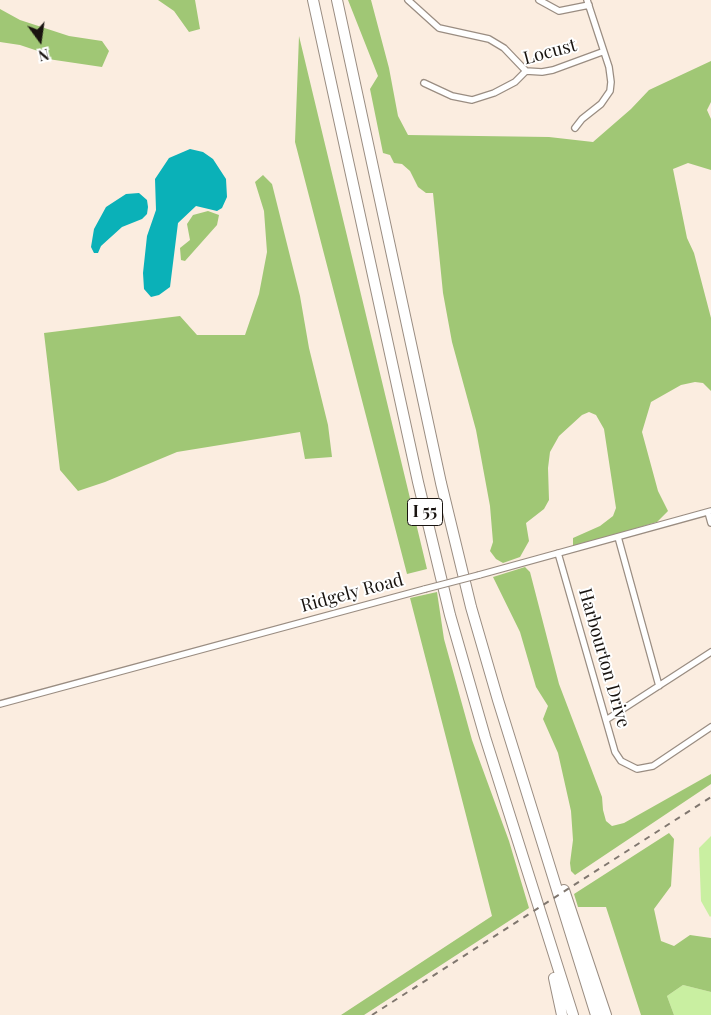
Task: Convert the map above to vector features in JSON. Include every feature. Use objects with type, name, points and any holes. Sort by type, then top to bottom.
[{"type":"highway","name":"I 55","points":[[313,0],[434,552],[466,674],[572,1015]]},
{"type":"highway","name":"I 55","points":[[337,0],[455,542],[498,700],[596,1015]]},
{"type":"highway","points":[[539,828],[550,846],[606,1015]]},
{"type":"highway","points":[[542,919],[562,1015]]},
{"type":"street","points":[[408,0],[439,28],[489,39],[504,48],[526,71]]},
{"type":"street","points":[[539,0],[559,11],[588,2],[602,52],[609,67],[610,91],[601,104],[582,119],[575,128]]},
{"type":"street","name":"Locust","points":[[424,83],[452,96],[472,100],[508,85],[526,71],[542,72],[553,70],[602,52]]},
{"type":"street","points":[[709,512],[711,523]]},
{"type":"street","name":"Ridgely Road","points":[[0,704],[709,512]]},
{"type":"street","points":[[618,537],[659,686]]},
{"type":"street","name":"Harbourton Drive","points":[[558,553],[615,752],[621,761],[628,767],[637,770],[653,766],[711,727]]},
{"type":"street","points":[[606,720],[711,652]]},
{"type":"green space","points":[[158,0],[195,0],[200,29],[189,32],[174,11]]},
{"type":"green space","points":[[348,0],[371,0],[389,68],[398,116],[408,135],[549,137],[593,142],[631,109],[649,90],[711,61],[711,102],[707,110],[711,119],[711,170],[688,163],[673,169],[687,238],[694,253],[711,318],[711,391],[703,383],[695,382],[681,385],[651,402],[642,432],[658,491],[668,511],[657,522],[577,546],[573,545],[573,538],[600,526],[613,516],[616,508],[604,429],[596,415],[589,412],[582,415],[559,436],[550,452],[548,468],[549,500],[544,509],[526,523],[529,541],[520,557],[503,563],[496,559],[490,551],[493,542],[490,506],[476,430],[452,342],[443,293],[433,193],[426,193],[418,187],[410,171],[402,164],[394,163],[390,155],[383,153],[370,89],[378,76]]},
{"type":"green space","points":[[0,9],[20,20],[69,36],[102,41],[109,51],[102,67],[48,59],[38,51],[20,45],[0,42]]},
{"type":"green space","points":[[299,36],[427,569],[407,574],[295,142]]},
{"type":"green space","points":[[263,175],[272,184],[300,296],[309,348],[328,425],[332,457],[305,459],[300,432],[177,452],[105,482],[78,491],[60,470],[44,333],[180,316],[197,335],[245,335],[259,294],[267,252],[264,211],[255,182]]},
{"type":"green space","points":[[208,211],[219,215],[217,225],[185,261],[181,260],[180,248],[190,240],[187,224],[193,215]]},
{"type":"green space","points":[[525,567],[530,572],[559,684],[602,797],[606,821],[612,826],[624,823],[711,774],[711,784],[575,875],[571,871],[570,863],[573,840],[571,811],[558,753],[543,719],[548,706],[536,687],[520,632],[493,577]]},
{"type":"green space","points":[[437,592],[444,639],[472,740],[509,841],[529,908],[364,1015],[341,1015],[492,916],[410,598]]},
{"type":"green space","points":[[669,833],[674,839],[671,886],[654,909],[661,941],[674,946],[690,935],[711,938],[711,992],[683,985],[667,996],[674,1015],[641,1015],[606,907],[578,907],[574,894]]},
{"type":"green space","points":[[711,836],[710,917],[701,901],[699,848]]},
{"type":"green space","points":[[683,985],[711,992],[711,1015],[674,1015],[667,996]]},
{"type":"water","points":[[190,149],[203,152],[213,159],[226,179],[227,197],[222,208],[217,211],[196,206],[178,223],[170,287],[159,295],[151,297],[144,289],[143,273],[147,236],[156,210],[155,179],[169,158]]},
{"type":"water","points":[[139,193],[147,200],[147,214],[142,219],[122,227],[101,246],[98,253],[94,253],[91,247],[94,229],[106,207],[126,194]]},
{"type":"railway","points":[[372,1015],[711,797]]}]
